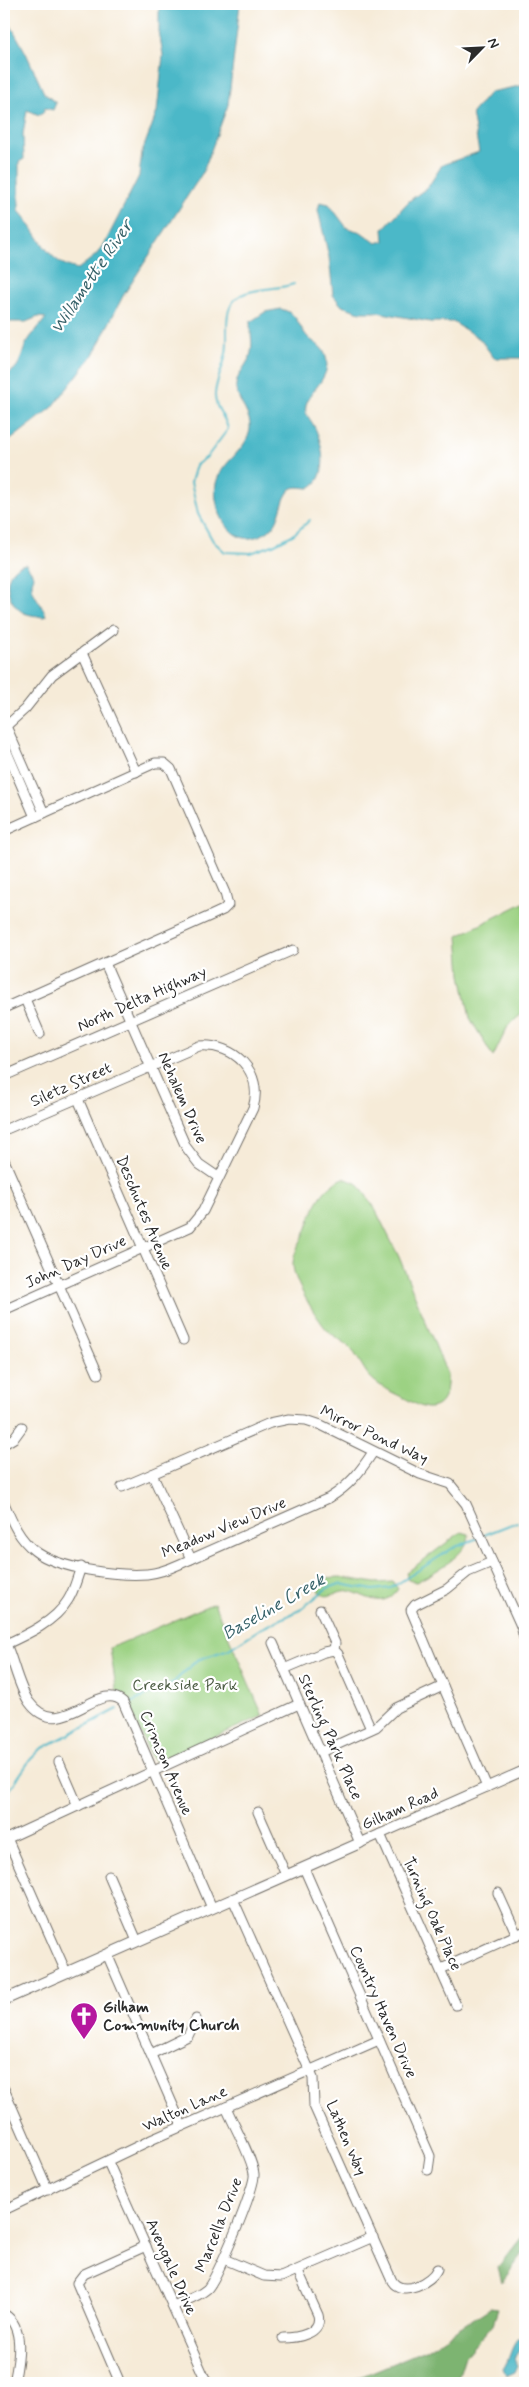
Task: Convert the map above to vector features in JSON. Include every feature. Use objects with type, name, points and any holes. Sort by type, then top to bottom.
[{"type":"street","points":[[44,813],[5,727],[31,703],[48,679],[114,630]]},
{"type":"street","points":[[82,653],[136,772]]},
{"type":"street","points":[[4,745],[35,817]]},
{"type":"street","points":[[4,831],[155,763],[164,764],[171,769],[225,893],[228,905],[223,910],[4,1008]]},
{"type":"street","name":"North Delta Highway","points":[[4,1076],[293,950]]},
{"type":"street","name":"Nehalem Drive","points":[[105,963],[132,1020],[186,1147],[199,1164],[218,1178]]},
{"type":"street","points":[[25,999],[40,1034]]},
{"type":"street","name":"Siletz Street","points":[[4,1130],[191,1048],[206,1046],[231,1052],[242,1059],[250,1070],[256,1089],[253,1108],[218,1178]]},
{"type":"street","name":"Deschutes Avenue","points":[[78,1099],[183,1340]]},
{"type":"street","points":[[4,1160],[98,1374]]},
{"type":"street","name":"John Day Drive","points":[[4,1310],[190,1227],[203,1211],[218,1178]]},
{"type":"street","name":"Mirror Pond Way","points":[[122,1487],[252,1430],[289,1419],[306,1420],[321,1425],[420,1474],[450,1484],[466,1504],[480,1532],[521,1626],[525,1641]]},
{"type":"street","points":[[4,1444],[14,1438],[22,1427]]},
{"type":"street","name":"Meadow View Drive","points":[[4,1503],[18,1534],[33,1550],[53,1561],[120,1574],[146,1574],[162,1571],[191,1560],[329,1498],[344,1489],[358,1476],[373,1452]]},
{"type":"street","points":[[152,1474],[191,1560]]},
{"type":"street","points":[[487,1787],[410,1610],[415,1605],[447,1589],[468,1572],[492,1562]]},
{"type":"street","points":[[5,1645],[43,1624],[60,1611],[72,1592],[80,1567]]},
{"type":"street","points":[[320,1610],[335,1643],[334,1650]]},
{"type":"street","name":"Sterling Park Place","points":[[273,1643],[360,1843]]},
{"type":"street","name":"Crimson Avenue","points":[[5,1645],[29,1701],[44,1714],[62,1716],[107,1696],[120,1699],[127,1709],[212,1908]]},
{"type":"street","points":[[334,1650],[338,1654],[371,1729]]},
{"type":"street","points":[[284,1669],[324,1652],[334,1650]]},
{"type":"street","points":[[321,1752],[378,1725],[393,1709],[443,1686]]},
{"type":"street","points":[[66,1972],[5,1839],[299,1704]]},
{"type":"street","points":[[59,1762],[78,1806]]},
{"type":"street","name":"Gilham Road","points":[[4,2000],[525,1770]]},
{"type":"street","points":[[258,1812],[286,1875]]},
{"type":"street","name":"Turning Oak Place","points":[[380,1834],[456,2005]]},
{"type":"street","name":"Country Haven Drive","points":[[304,1868],[430,2156],[428,2170]]},
{"type":"street","points":[[109,1876],[137,1941]]},
{"type":"street","points":[[441,1970],[521,1933],[498,1893]]},
{"type":"street","name":"Lathen Way","points":[[234,1899],[310,2070],[314,2082],[314,2106],[392,2281],[397,2287],[406,2289],[430,2279],[438,2269]]},
{"type":"street","points":[[107,1954],[182,2126]]},
{"type":"street","points":[[151,2054],[188,2036],[196,2019]]},
{"type":"street","name":"Walton Lane","points":[[4,2210],[182,2126],[379,2040]]},
{"type":"street","points":[[4,2089],[48,2190]]},
{"type":"street","name":"Marcella Drive","points":[[173,2306],[208,2288],[224,2259],[255,2177],[253,2168],[226,2107]]},
{"type":"street","name":"Avengale Drive","points":[[108,2162],[207,2383]]},
{"type":"street","points":[[224,2259],[272,2278],[298,2271],[373,2237]]},
{"type":"street","points":[[120,2383],[77,2283],[84,2274],[146,2246]]},
{"type":"street","points":[[283,2338],[298,2337],[315,2330],[319,2323],[318,2315],[298,2271]]},
{"type":"street","points":[[4,2314],[12,2322],[19,2343],[19,2356],[14,2383]]},
{"type":"green space","points":[[525,902],[525,1011],[508,1026],[493,1057],[470,1018],[461,975],[458,936]]},
{"type":"green space","points":[[344,1178],[358,1184],[373,1205],[399,1257],[447,1374],[446,1391],[438,1405],[427,1408],[417,1405],[385,1388],[370,1377],[346,1344],[329,1332],[322,1324],[311,1308],[296,1279],[294,1258],[316,1205],[324,1192]]},
{"type":"green space","points":[[461,1532],[469,1534],[467,1541],[463,1549],[449,1563],[416,1582],[408,1580],[406,1573]]},
{"type":"green space","points":[[340,1577],[375,1583],[393,1582],[398,1589],[392,1596],[380,1600],[374,1600],[349,1591],[323,1595],[317,1585],[324,1578]]},
{"type":"green space","name":"Creekside Park","points":[[214,1603],[263,1716],[156,1762],[152,1759],[125,1698],[117,1694],[110,1648]]},
{"type":"green space","points":[[525,2233],[525,2251],[502,2282],[498,2267]]},
{"type":"green space","points":[[490,2308],[498,2309],[493,2324],[465,2356],[458,2378],[453,2383],[345,2383],[425,2350]]},
{"type":"water","name":"Willamette River","points":[[159,4],[240,4],[228,105],[203,172],[123,296],[93,355],[52,408],[4,445],[4,375],[17,367],[26,344],[46,318],[38,317],[26,322],[4,322],[4,13],[26,53],[44,93],[56,103],[53,110],[45,108],[43,113],[39,115],[27,110],[23,134],[24,159],[19,162],[19,211],[50,254],[67,266],[78,269],[96,255],[105,243],[139,176],[142,152],[157,112],[163,55],[159,31]]},
{"type":"water","points":[[525,85],[525,358],[494,358],[480,339],[453,322],[430,322],[377,312],[360,312],[342,306],[333,295],[329,257],[318,210],[320,202],[329,204],[347,228],[361,232],[376,243],[384,241],[383,229],[409,201],[428,187],[442,165],[479,152],[472,113],[490,92]]},
{"type":"water","points":[[281,309],[294,316],[308,337],[323,350],[327,360],[323,377],[306,405],[306,413],[320,441],[323,460],[322,468],[316,483],[309,488],[297,487],[290,490],[275,524],[269,530],[262,535],[251,538],[242,537],[234,533],[222,518],[218,508],[215,488],[220,473],[245,443],[250,429],[249,419],[236,390],[236,385],[238,376],[251,352],[250,322],[265,312]]},
{"type":"water","points":[[26,564],[34,576],[32,588],[46,616],[24,613],[12,601],[8,586],[9,578],[12,571]]},
{"type":"water","points":[[518,2339],[524,2339],[524,2343],[514,2358],[518,2365],[515,2372],[506,2376],[503,2369]]},
{"type":"waterway","points":[[294,284],[247,292],[234,300],[230,306],[227,321],[226,353],[215,394],[216,404],[228,429],[207,457],[196,465],[191,482],[198,514],[213,541],[225,552],[251,553],[273,545],[294,534],[310,520]]},
{"type":"waterway","name":"Baseline Creek","points":[[484,1535],[517,1522]]},
{"type":"waterway","name":"Baseline Creek","points":[[131,1703],[174,1682],[197,1660],[229,1649],[260,1629],[300,1610],[327,1588],[340,1584],[373,1590],[391,1588],[453,1548],[478,1538]]},
{"type":"waterway","name":"Baseline Creek","points":[[4,1798],[30,1760],[41,1749],[118,1709]]},
{"type":"place","name":"Gilham Community Church","points":[[84,2040]]}]
